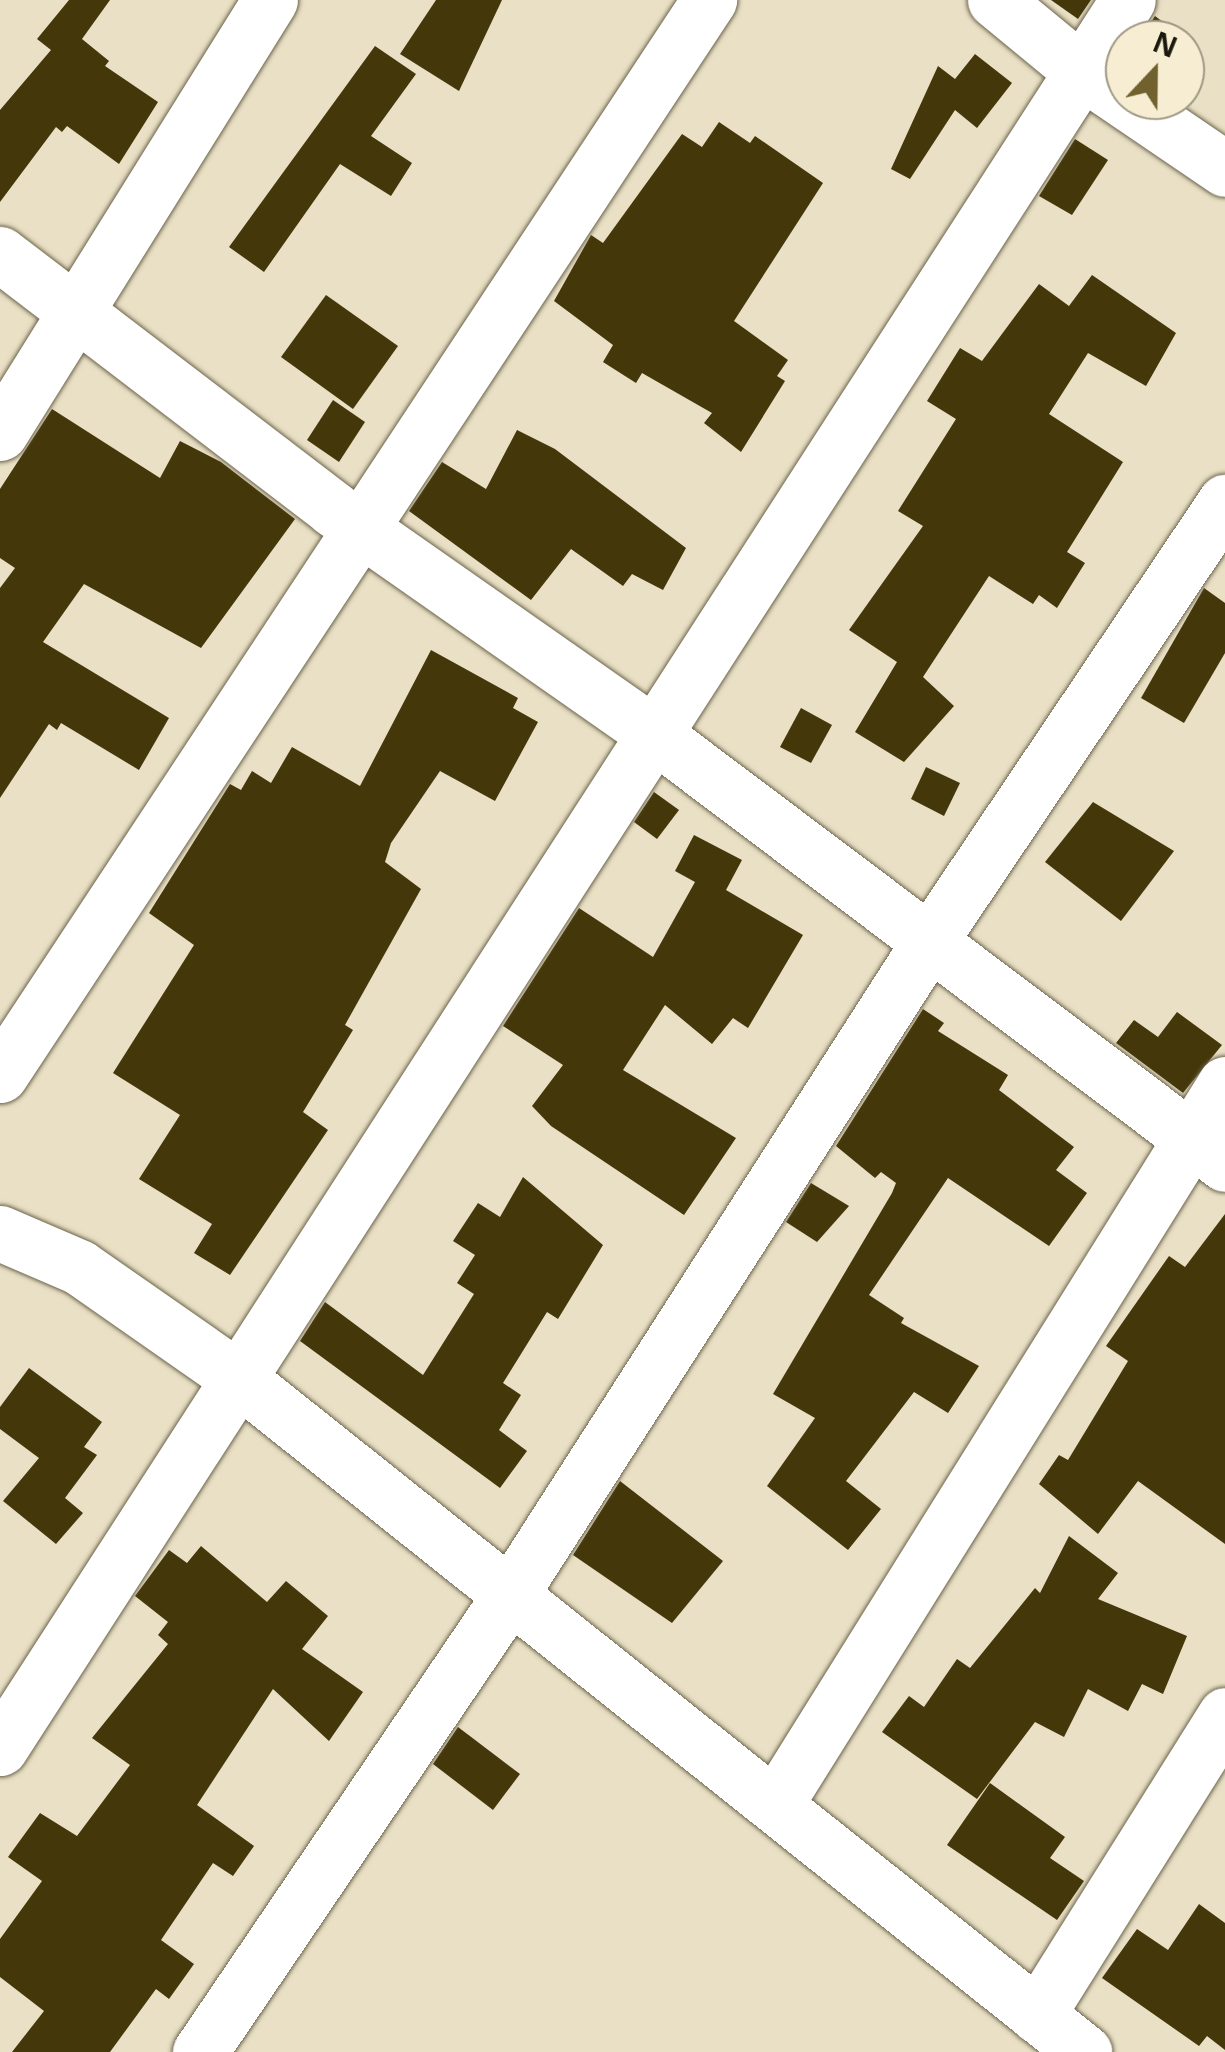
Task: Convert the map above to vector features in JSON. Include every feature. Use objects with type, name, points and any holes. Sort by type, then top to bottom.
[{"type":"street","points":[[0,433],[79,314],[270,0]]},
{"type":"street","points":[[0,1075],[708,0]]},
{"type":"street","points":[[995,0],[1081,71],[1225,169]]},
{"type":"street","points":[[0,1748],[651,732],[1128,0]]},
{"type":"street","points":[[0,254],[358,527],[651,732],[1208,1151]]},
{"type":"street","points":[[200,2052],[510,1595],[931,939],[1225,502]]},
{"type":"street","points":[[774,1806],[1208,1151],[1225,1084]]},
{"type":"street","points":[[0,1233],[78,1267],[238,1378],[1084,2052]]},
{"type":"street","points":[[1037,2014],[1225,1715]]},
{"type":"building","points":[[69,0],[110,0],[82,39],[109,61],[105,66],[158,102],[119,164],[67,126],[62,132],[56,127],[0,202],[0,110],[51,50],[37,39]]},
{"type":"building","points":[[436,0],[502,0],[459,91],[400,54]]},
{"type":"building","points":[[1051,0],[1091,0],[1078,19]]},
{"type":"building","points":[[375,46],[416,74],[371,136],[412,163],[391,196],[340,164],[264,272],[229,247]]},
{"type":"building","points":[[975,54],[1012,83],[977,128],[955,110],[910,179],[891,169],[938,66],[955,79]]},
{"type":"building","points":[[719,122],[750,143],[755,136],[823,183],[734,321],[788,360],[777,376],[785,381],[741,452],[704,423],[712,413],[642,373],[636,383],[603,362],[613,345],[554,301],[591,235],[603,243],[682,134],[702,147]]},
{"type":"building","points":[[1075,139],[1108,160],[1072,215],[1039,196]]},
{"type":"building","points":[[1092,275],[1176,333],[1146,386],[1088,353],[1049,414],[1123,462],[1067,552],[1085,563],[1057,608],[1039,595],[1033,604],[989,576],[923,677],[954,706],[904,762],[855,732],[897,662],[849,630],[923,526],[898,511],[956,419],[927,401],[960,348],[982,361],[1039,284],[1069,306]]},
{"type":"building","points":[[326,295],[398,346],[353,409],[281,357]]},
{"type":"building","points":[[333,400],[365,422],[339,462],[307,440]]},
{"type":"building","points":[[52,409],[160,478],[180,441],[221,462],[295,519],[201,648],[84,584],[43,642],[169,718],[139,770],[61,723],[57,730],[49,724],[0,798],[0,588],[15,568],[0,558],[0,489]]},
{"type":"building","points":[[517,430],[555,449],[686,548],[663,590],[632,574],[623,586],[571,549],[531,600],[409,511],[442,462],[486,489]]},
{"type":"building","points":[[1204,588],[1225,603],[1225,653],[1184,723],[1141,698]]},
{"type":"building","points":[[431,650],[518,698],[513,708],[538,722],[495,801],[440,771],[391,843],[385,862],[421,889],[345,1025],[353,1030],[303,1112],[328,1130],[230,1275],[194,1253],[212,1224],[139,1179],[180,1115],[113,1073],[194,945],[149,913],[230,784],[241,790],[252,771],[271,783],[292,747],[360,786]]},
{"type":"building","points":[[801,708],[832,725],[811,763],[780,747]]},
{"type":"building","points":[[926,767],[960,783],[944,816],[911,799]]},
{"type":"building","points":[[654,792],[679,810],[657,839],[634,822]]},
{"type":"building","points":[[1093,802],[1174,851],[1121,921],[1045,862]]},
{"type":"building","points":[[694,835],[742,860],[726,890],[803,935],[748,1028],[733,1018],[712,1044],[665,1005],[623,1070],[736,1138],[684,1215],[551,1126],[532,1106],[563,1065],[503,1026],[579,908],[653,957],[695,882],[675,871]]},
{"type":"building","points":[[923,1009],[944,1023],[938,1031],[1008,1075],[999,1090],[1074,1147],[1056,1170],[1087,1193],[1049,1246],[948,1178],[869,1295],[904,1318],[901,1323],[979,1366],[948,1413],[914,1392],[846,1481],[881,1509],[848,1550],[767,1486],[815,1418],[773,1394],[896,1183],[881,1172],[875,1178],[836,1146]]},
{"type":"building","points":[[1177,1012],[1222,1045],[1183,1093],[1116,1043],[1134,1020],[1158,1037]]},
{"type":"building","points":[[523,1177],[603,1245],[558,1319],[547,1312],[503,1383],[521,1395],[499,1430],[527,1451],[500,1488],[300,1341],[325,1302],[423,1375],[474,1294],[457,1283],[475,1255],[453,1241],[478,1203],[500,1217]]},
{"type":"building","points":[[811,1183],[849,1206],[817,1242],[786,1222]]},
{"type":"building","points":[[1225,1214],[1225,1544],[1138,1481],[1098,1534],[1039,1484],[1059,1455],[1068,1460],[1128,1361],[1106,1346],[1169,1256],[1185,1267]]},
{"type":"building","points":[[29,1368],[102,1422],[84,1447],[97,1455],[65,1498],[83,1513],[56,1544],[3,1501],[39,1458],[0,1429],[0,1407]]},
{"type":"building","points":[[620,1481],[723,1561],[672,1623],[573,1555]]},
{"type":"building","points":[[1069,1536],[1118,1573],[1098,1599],[1187,1636],[1163,1694],[1142,1684],[1128,1711],[1088,1689],[1064,1737],[1035,1722],[977,1799],[882,1732],[909,1696],[924,1707],[957,1659],[970,1668],[1035,1588],[1040,1593]]},
{"type":"building","points":[[201,1546],[267,1602],[286,1581],[328,1616],[302,1649],[363,1692],[329,1741],[273,1689],[197,1805],[254,1846],[233,1876],[213,1863],[161,1940],[194,1964],[169,1999],[156,1989],[110,2052],[12,2052],[44,2011],[0,1977],[0,1939],[42,1881],[8,1857],[40,1813],[77,1836],[130,1765],[92,1738],[168,1644],[158,1635],[168,1622],[135,1596],[169,1550],[187,1563]]},
{"type":"building","points":[[458,1727],[520,1774],[493,1810],[433,1764]]},
{"type":"building","points":[[990,1783],[1065,1837],[1050,1858],[1084,1881],[1057,1920],[947,1845]]},
{"type":"building","points":[[1199,1904],[1225,1923],[1225,2050],[1207,2036],[1199,2046],[1102,1978],[1137,1929],[1168,1950]]}]
